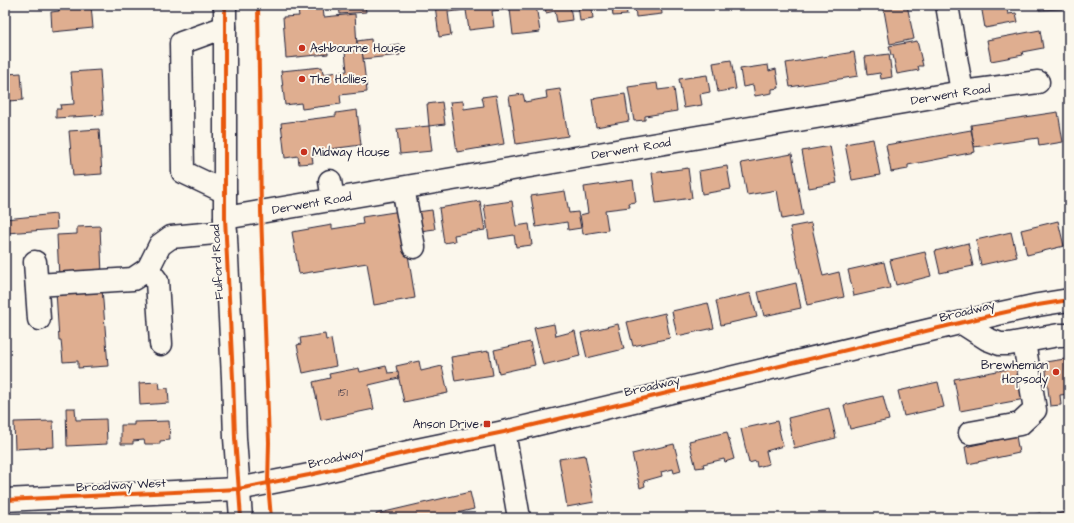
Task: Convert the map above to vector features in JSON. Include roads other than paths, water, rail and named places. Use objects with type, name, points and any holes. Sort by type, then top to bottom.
[{"type":"street","name":"Fulford Road","points":[[225,5],[226,225],[235,438],[241,518]]},
{"type":"street","points":[[947,5],[962,92]]},
{"type":"street","points":[[225,27],[182,43],[182,172],[225,192]]},
{"type":"street","name":"Derwent Road","points":[[148,269],[160,245],[171,237],[226,225],[331,190],[403,188],[962,92],[1038,82]]},
{"type":"street","points":[[403,188],[414,248]]},
{"type":"street","points":[[35,262],[39,319]]},
{"type":"street","points":[[37,285],[133,279],[148,269],[157,281],[161,344]]},
{"type":"street","name":"Broadway","points":[[238,489],[504,432],[1038,305],[1069,300]]},
{"type":"street","points":[[962,323],[988,339],[1000,344],[1024,342],[1059,335],[1069,335]]},
{"type":"street","points":[[970,433],[1020,424],[1035,410],[1024,342]]},
{"type":"street","points":[[504,432],[519,518]]},
{"type":"street","name":"Broadway West","points":[[5,500],[238,489]]},
{"type":"place","name":"Ashbourne House","points":[[302,48]]},
{"type":"place","name":"The Hollies","points":[[302,79]]},
{"type":"place","name":"Midway House","points":[[304,152]]},
{"type":"place","name":"Brewhemian Hopsody","points":[[1056,372]]},
{"type":"place","name":"Anson Drive","points":[[487,424]]}]
